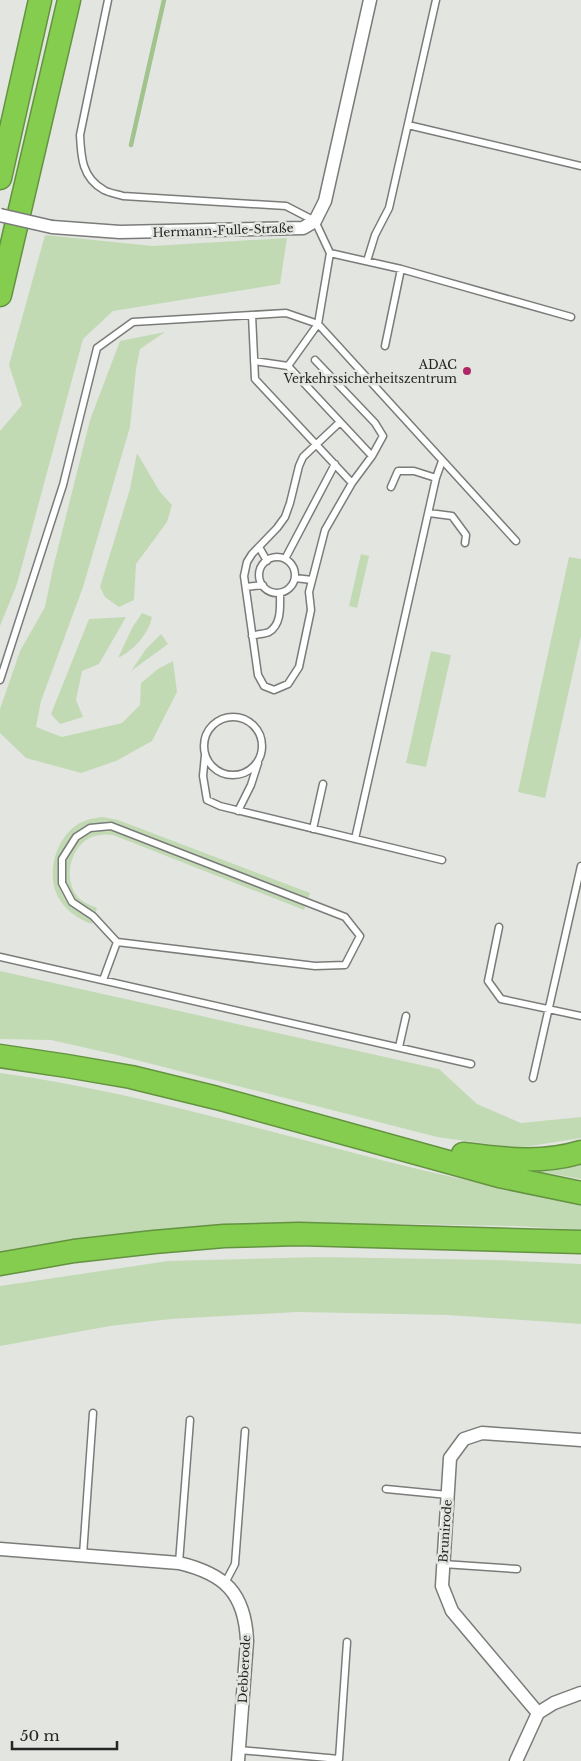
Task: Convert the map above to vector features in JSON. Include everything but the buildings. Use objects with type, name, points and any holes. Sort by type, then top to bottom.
[{"type":"highway","points":[[0,178],[40,0]]},
{"type":"highway","points":[[0,295],[69,0]]},
{"type":"highway","points":[[0,1056],[131,1077],[392,1145],[499,1176],[581,1193]]},
{"type":"highway","points":[[392,1145],[516,1160],[548,1159],[581,1152]]},
{"type":"highway","points":[[0,1264],[83,1250],[224,1236],[299,1234],[581,1242]]},
{"type":"street","points":[[315,221],[325,201],[370,0]]},
{"type":"street","name":"Hermann-Fulle-Straße","points":[[0,215],[52,227],[120,232],[303,228],[315,221]]},
{"type":"street","name":"Brunirode","points":[[538,1713],[452,1611],[442,1586],[450,1458],[464,1439],[482,1433],[581,1440]]},
{"type":"street","name":"Debberode","points":[[0,1548],[179,1563],[198,1567],[213,1574],[225,1583],[241,1606],[246,1621],[247,1641],[239,1755]]},
{"type":"street","points":[[516,1761],[538,1713],[554,1703],[581,1693]]},
{"type":"lane","points":[[108,0],[80,135],[81,157],[86,175],[104,190],[123,196],[286,206],[315,221],[330,253],[318,324],[288,366]]},
{"type":"lane","points":[[368,262],[376,235],[389,208],[436,0]]},
{"type":"lane","points":[[408,125],[581,166]]},
{"type":"lane","points":[[330,253],[401,269],[571,317]]},
{"type":"lane","points":[[385,346],[401,269]]},
{"type":"lane","points":[[0,680],[63,485],[97,348],[134,322],[286,313],[318,324],[516,541]]},
{"type":"lane","points":[[252,315],[255,379],[352,482]]},
{"type":"lane","points":[[315,360],[374,423],[383,436],[372,456],[352,482],[325,530],[309,592],[311,610],[299,667],[288,684],[274,690],[264,686],[258,675],[244,576],[247,562],[285,517],[303,457],[340,422]]},
{"type":"lane","points":[[254,361],[288,366],[372,456]]},
{"type":"lane","points":[[355,839],[436,478],[442,461]]},
{"type":"lane","points":[[285,559],[335,464]]},
{"type":"lane","points":[[391,487],[398,472],[414,471],[436,478]]},
{"type":"lane","points":[[429,513],[452,516],[466,535],[465,543]]},
{"type":"lane","points":[[259,546],[267,561]]},
{"type":"lane","points":[[276,558],[285,559],[293,567],[295,578],[290,588],[280,593],[270,592],[263,585],[260,575],[263,565],[267,561],[276,558]]},
{"type":"lane","points":[[295,578],[312,580]]},
{"type":"lane","points":[[246,587],[263,585]]},
{"type":"lane","points":[[252,636],[268,632],[276,624],[281,611],[280,593]]},
{"type":"lane","points":[[238,810],[251,785],[260,759],[262,740],[259,731],[253,724],[245,718],[236,716],[226,717],[217,721],[210,727],[205,736],[203,776],[208,800],[220,806],[442,860]]},
{"type":"lane","points":[[205,755],[213,767],[226,774],[236,775],[245,773],[254,767],[260,759]]},
{"type":"lane","points":[[313,829],[324,784]]},
{"type":"lane","points":[[111,826],[308,902],[345,917],[360,936],[345,965],[315,966],[117,942],[93,916],[72,902],[62,883],[62,859],[76,837],[90,828],[111,826]]},
{"type":"lane","points":[[533,1078],[581,866]]},
{"type":"lane","points":[[499,927],[488,981],[501,999],[581,1016]]},
{"type":"lane","points":[[103,980],[117,942]]},
{"type":"lane","points":[[0,957],[471,1064]]},
{"type":"lane","points":[[399,1047],[406,1016]]},
{"type":"lane","points":[[83,1555],[93,1413]]},
{"type":"lane","points":[[179,1563],[190,1420]]},
{"type":"lane","points":[[225,1583],[234,1564],[245,1431]]},
{"type":"lane","points":[[386,1489],[448,1495]]},
{"type":"lane","points":[[442,1564],[517,1569]]},
{"type":"lane","points":[[239,1755],[339,1759],[347,1642]]},
{"type":"green space","points":[[45,235],[153,246],[287,238],[280,284],[113,311],[83,339],[17,584],[0,626],[0,431],[22,405],[9,365]]},
{"type":"green space","points":[[165,332],[140,349],[130,427],[83,587],[41,701],[36,727],[62,737],[122,723],[140,705],[141,683],[158,669],[173,661],[177,692],[152,741],[116,761],[81,773],[26,758],[0,733],[0,709],[20,651],[45,607],[90,420],[120,341]]},
{"type":"green space","points":[[137,453],[160,492],[172,505],[167,522],[136,564],[134,600],[119,607],[105,597],[100,587],[130,489]]},
{"type":"green space","points":[[361,554],[369,556],[357,608],[349,606]]},
{"type":"green space","points":[[569,557],[581,559],[581,636],[545,798],[518,792]]},
{"type":"green space","points":[[142,613],[152,617],[144,636],[130,651],[118,658],[132,628]]},
{"type":"green space","points":[[126,617],[99,664],[82,671],[76,700],[83,717],[60,724],[51,714],[89,619]]},
{"type":"green space","points":[[161,634],[168,644],[131,671],[146,649]]},
{"type":"green space","points":[[431,651],[451,655],[426,767],[406,763]]},
{"type":"green space","points":[[103,817],[118,820],[310,893],[304,910],[113,835],[104,835],[91,837],[83,842],[72,858],[70,878],[72,887],[77,896],[84,902],[97,908],[92,924],[86,922],[67,909],[57,895],[53,874],[54,862],[62,841],[69,832],[87,820]]},
{"type":"green space","points":[[0,971],[439,1069],[477,1104],[521,1123],[581,1117],[581,1138],[518,1148],[437,1137],[113,1054],[51,1040],[0,1039]]},
{"type":"green space","points":[[0,1073],[146,1100],[409,1167],[581,1204],[581,1230],[515,1226],[403,1224],[237,1227],[0,1255]]},
{"type":"green space","points":[[581,1160],[581,1179],[519,1168]]},
{"type":"green space","points":[[319,1257],[497,1260],[581,1264],[581,1324],[448,1315],[297,1312],[171,1319],[110,1326],[0,1346],[0,1286],[168,1261]]},
{"type":"waterway","points":[[131,145],[164,0]]},
{"type":"place","name":"ADAC Verkehrssicherheitszentrum","points":[[467,371]]}]
